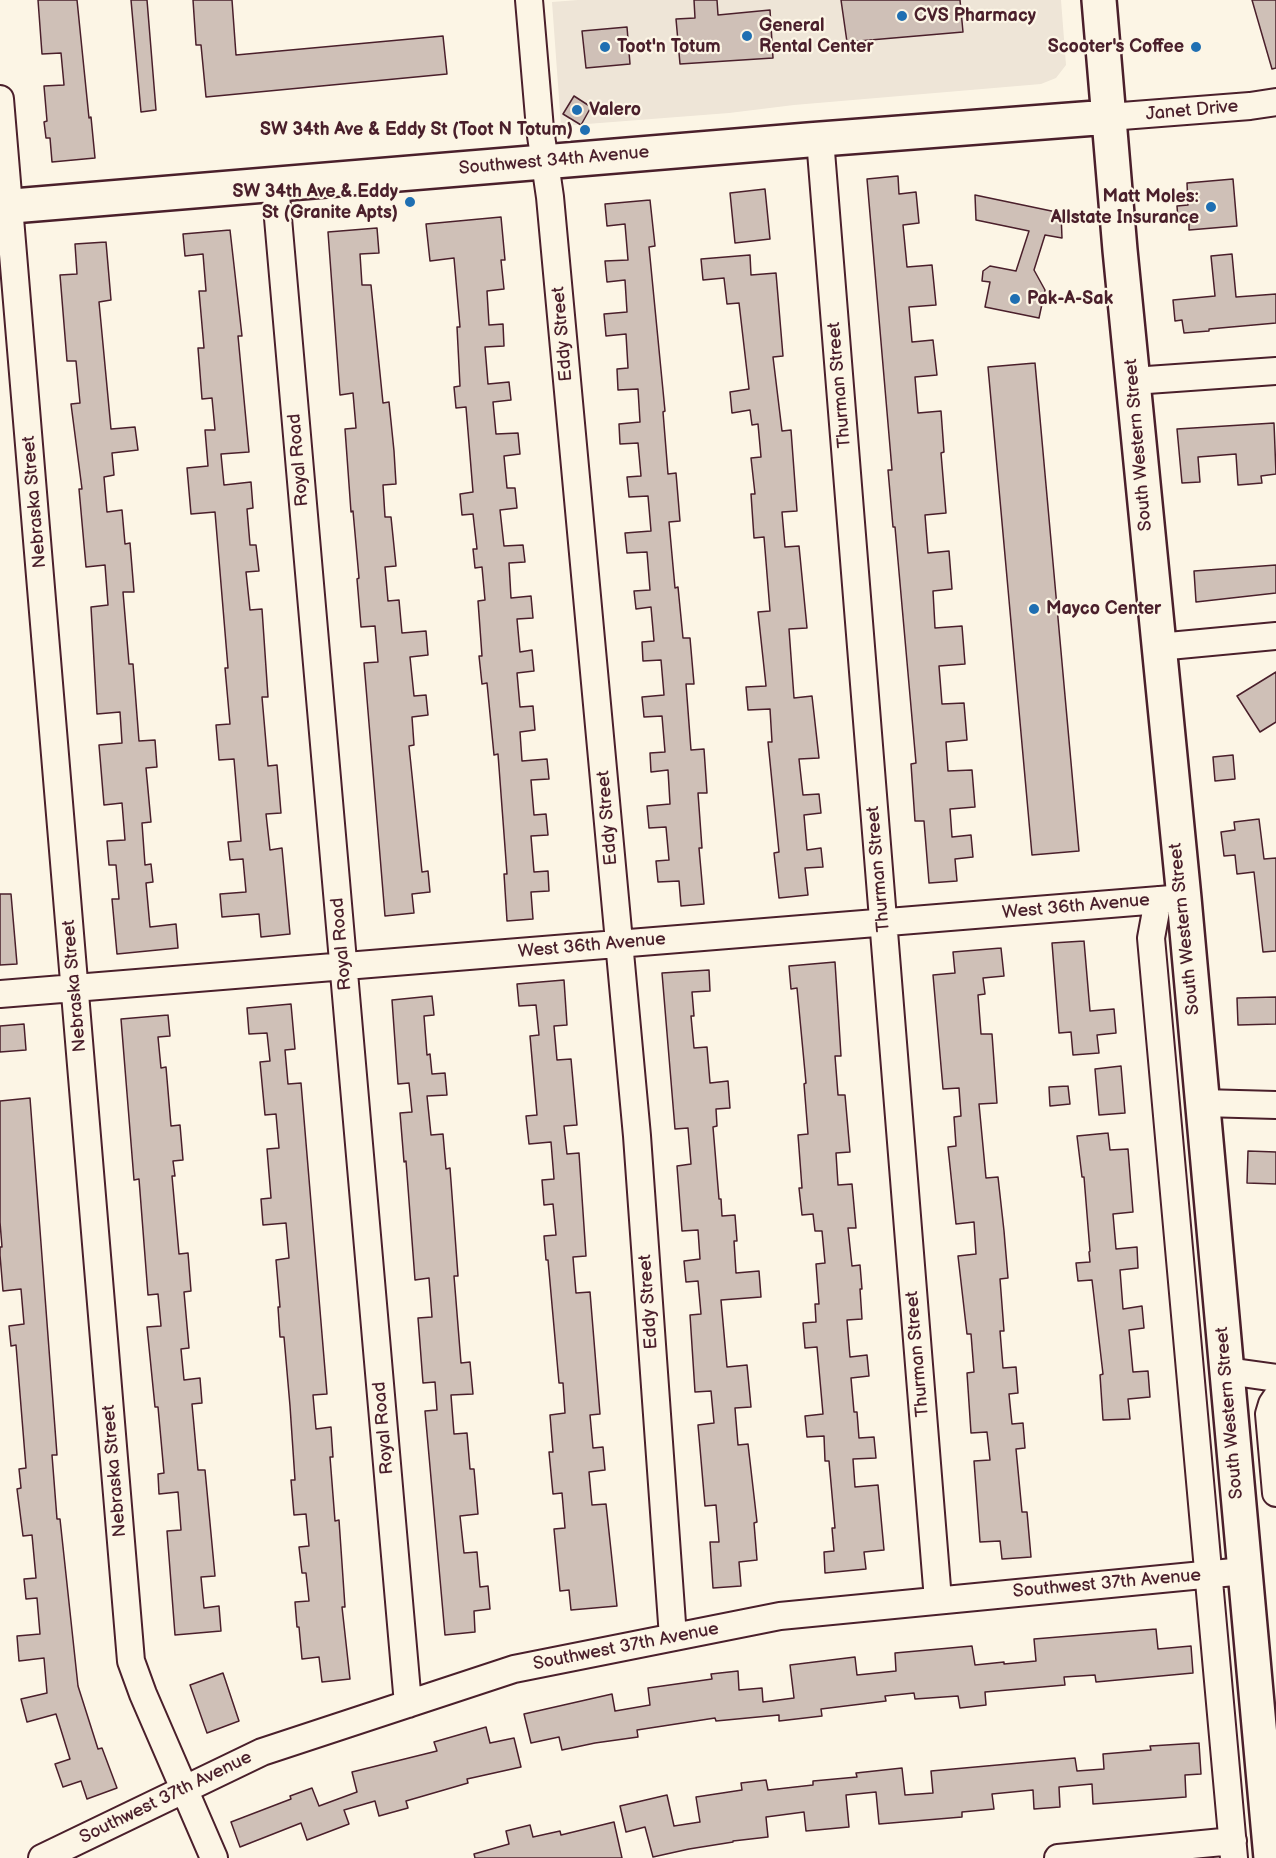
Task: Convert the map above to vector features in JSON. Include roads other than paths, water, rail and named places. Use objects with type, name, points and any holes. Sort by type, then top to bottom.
[{"type":"main road","name":"South Western Street","points":[[1099,0],[1158,647],[1171,899],[1202,1103],[1271,1858]]},
{"type":"main road","name":"Southwest 34th Avenue","points":[[5,206],[1108,117]]},
{"type":"street","name":"Eddy Street","points":[[529,0],[544,161],[551,209],[637,1136],[673,1637]]},
{"type":"street","name":"Nebraska Street","points":[[0,99],[5,206],[75,987],[131,1661],[142,1694],[186,1789],[214,1858]]},
{"type":"street","name":"Janet Drive","points":[[1108,117],[1276,102]]},
{"type":"street","name":"Thurman Street","points":[[820,139],[938,1600]]},
{"type":"street","name":"Royal Road","points":[[275,184],[408,1704]]},
{"type":"street","points":[[1133,381],[1276,371]]},
{"type":"street","points":[[1158,647],[1276,636]]},
{"type":"street","points":[[1058,1858],[1234,1850],[1151,938],[1171,899]]},
{"type":"street","name":"West 36th Avenue","points":[[0,994],[1171,899]]},
{"type":"street","points":[[1202,1103],[1276,1105]]},
{"type":"street","points":[[1227,1371],[1276,1378]]},
{"type":"street","points":[[1276,1398],[1269,1414],[1276,1493]]},
{"type":"street","name":"Southwest 37th Avenue","points":[[42,1858],[262,1752],[514,1670],[780,1616],[1244,1571]]},
{"type":"place","name":"CVS Pharmacy","points":[[902,16]]},
{"type":"place","name":"General Rental Center","points":[[747,36]]},
{"type":"place","name":"Toot'n Totum","points":[[605,47]]},
{"type":"place","name":"Scooter's Coffee","points":[[1196,47]]},
{"type":"place","name":"Valero","points":[[577,110]]},
{"type":"place","name":"SW 34th Ave & Eddy St (Toot N Totum)","points":[[585,130]]},
{"type":"place","name":"SW 34th Ave & Eddy St (Granite Apts)","points":[[410,202]]},
{"type":"place","name":"Matt Moles: Allstate Insurance","points":[[1211,207]]},
{"type":"place","name":"Pak-A-Sak","points":[[1015,299]]},
{"type":"place","name":"Mayco Center","points":[[1034,609]]}]
